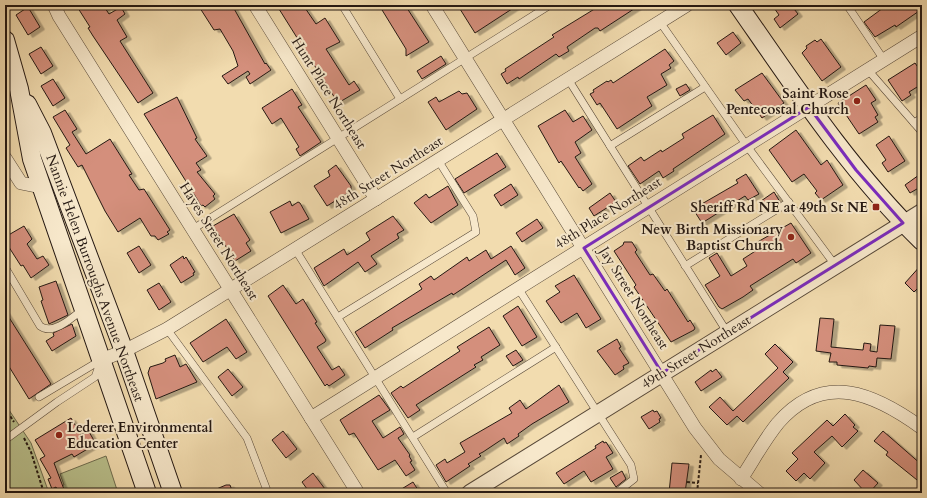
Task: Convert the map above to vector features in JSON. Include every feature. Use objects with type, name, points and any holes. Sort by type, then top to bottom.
[{"type":"main road","points":[[738,5],[812,105],[862,166],[914,221],[922,241]]},
{"type":"main road","points":[[746,5],[812,105]]},
{"type":"main road","name":"Nannie Helen Burroughs Avenue Northeast","points":[[5,40],[19,89],[29,146],[41,187],[148,493]]},
{"type":"main road","name":"Nannie Helen Burroughs Avenue Northeast","points":[[19,89],[42,134],[124,351],[173,493]]},
{"type":"street","name":"Hayes Street Northeast","points":[[54,5],[59,16],[358,493]]},
{"type":"street","name":"Hunt Place Northeast","points":[[255,5],[376,199]]},
{"type":"street","name":"48th Street Northeast","points":[[101,360],[124,351],[167,329],[687,5]]},
{"type":"street","name":"Jay Street Northeast","points":[[434,6],[703,440],[715,455],[759,493]]},
{"type":"street","name":"48th Place Northeast","points":[[311,418],[922,36]]},
{"type":"street","points":[[5,158],[9,172],[21,183],[41,187]]},
{"type":"street","name":"49th Street Northeast","points":[[470,493],[835,265],[914,221]]},
{"type":"street","points":[[741,479],[778,424],[789,411],[803,401],[816,395],[844,392],[866,396],[879,402],[922,428]]},
{"type":"lane","points":[[342,5],[400,99]]},
{"type":"lane","points":[[193,229],[550,5]]},
{"type":"lane","points":[[847,5],[884,60]]},
{"type":"lane","points":[[660,22],[747,146],[835,265]]},
{"type":"lane","points":[[868,70],[922,132]]},
{"type":"lane","points":[[568,79],[727,332]]},
{"type":"lane","points":[[610,146],[705,87]]},
{"type":"lane","points":[[914,123],[922,118]]},
{"type":"lane","points":[[338,317],[476,232],[473,216],[438,160]]},
{"type":"lane","points":[[685,266],[789,202]]},
{"type":"lane","points":[[295,249],[447,493]]},
{"type":"lane","points":[[6,270],[40,326],[45,329],[48,330],[66,321],[83,309]]},
{"type":"lane","points":[[518,288],[624,454],[634,475],[632,482],[616,493]]},
{"type":"lane","points":[[167,329],[247,438],[268,493]]},
{"type":"lane","points":[[413,437],[556,347]]},
{"type":"lane","points":[[39,397],[101,360]]},
{"type":"lane","points":[[5,440],[56,402],[95,377],[101,360]]},
{"type":"path","points":[[5,408],[20,430],[31,452],[44,493]]},
{"type":"path","points":[[697,493],[701,454]]},
{"type":"path","points":[[687,482],[698,483]]},
{"type":"highlighted area","points":[[809,107],[856,170],[903,223],[662,373],[584,248]]},
{"type":"green space","points":[[5,404],[31,443],[49,493],[5,493]]},
{"type":"green space","points":[[106,456],[118,493],[53,493],[52,489],[64,485],[60,474]]},
{"type":"building","points":[[76,5],[103,5],[109,14],[121,7],[125,14],[117,20],[127,37],[120,41],[153,93],[138,103],[93,36],[88,28],[90,27]]},
{"type":"building","points":[[198,5],[232,5],[265,64],[266,63],[271,70],[250,84],[246,77],[250,74],[248,71],[228,84],[222,76],[238,66],[233,51],[220,29],[214,30]]},
{"type":"building","points":[[287,5],[303,5],[316,24],[325,18],[340,42],[326,49],[349,85],[354,81],[360,90],[338,103],[279,9]]},
{"type":"building","points":[[379,5],[405,5],[429,42],[406,56],[406,49]]},
{"type":"building","points":[[467,5],[518,5],[475,33],[460,9]]},
{"type":"building","points":[[601,5],[640,5],[600,31],[598,28],[595,28],[567,47],[569,51],[559,57],[556,54],[519,79],[518,77],[507,84],[501,74],[506,71],[505,69],[554,37],[552,35]]},
{"type":"building","points":[[772,5],[791,5],[798,14],[780,28],[774,19],[779,15]]},
{"type":"building","points":[[880,5],[922,5],[922,9],[896,27],[895,25],[875,37],[864,22],[883,8]]},
{"type":"building","points":[[28,7],[40,27],[28,35],[16,15]]},
{"type":"building","points":[[733,32],[741,43],[726,55],[717,43]]},
{"type":"building","points":[[821,39],[841,67],[822,81],[802,53],[807,48],[806,46],[815,40],[817,42]]},
{"type":"building","points":[[41,47],[53,66],[41,74],[29,54]]},
{"type":"building","points":[[665,49],[674,61],[669,65],[671,68],[661,74],[667,85],[647,97],[652,106],[617,129],[600,103],[597,105],[590,94],[594,92],[593,90],[607,81],[608,82],[611,80],[613,83]]},
{"type":"building","points":[[441,56],[446,64],[422,79],[417,71]]},
{"type":"building","points":[[915,63],[922,73],[922,84],[909,92],[911,95],[902,101],[888,80]]},
{"type":"building","points":[[762,73],[784,103],[762,118],[748,99],[744,101],[735,90]]},
{"type":"building","points":[[53,79],[65,98],[53,106],[41,86]]},
{"type":"building","points":[[686,84],[690,90],[680,96],[676,89]]},
{"type":"building","points":[[866,85],[876,100],[871,103],[878,115],[875,117],[878,122],[859,134],[838,103]]},
{"type":"building","points":[[292,89],[302,105],[298,107],[321,142],[300,156],[296,149],[299,147],[281,118],[272,124],[262,108]]},
{"type":"building","points":[[459,91],[462,94],[467,93],[477,109],[446,130],[428,102],[436,97],[439,102]]},
{"type":"building","points":[[177,97],[197,138],[195,139],[207,156],[196,163],[201,170],[197,172],[215,194],[213,196],[215,199],[205,207],[203,205],[201,206],[144,114]]},
{"type":"building","points":[[65,110],[77,129],[72,132],[86,154],[110,139],[132,174],[129,175],[139,190],[144,189],[170,230],[167,232],[169,234],[158,240],[155,236],[151,236],[140,218],[118,232],[105,211],[82,165],[78,167],[66,148],[70,145],[53,117]]},
{"type":"building","points":[[565,110],[573,122],[583,116],[592,130],[575,142],[581,153],[575,157],[592,184],[583,191],[580,187],[579,188],[561,161],[559,163],[538,126]]},
{"type":"building","points":[[713,115],[725,134],[673,169],[674,171],[663,178],[659,171],[640,184],[628,166],[641,157],[644,161],[661,150],[662,152],[684,138],[682,134]]},
{"type":"building","points":[[796,130],[821,165],[827,160],[843,185],[821,200],[815,193],[817,191],[804,174],[792,182],[769,150]]},
{"type":"building","points":[[889,136],[905,161],[888,172],[882,163],[886,160],[876,145]]},
{"type":"building","points":[[497,153],[506,167],[464,193],[455,179]]},
{"type":"building","points":[[336,165],[351,186],[351,191],[327,206],[314,186],[330,176],[328,171]]},
{"type":"building","points":[[746,174],[759,194],[748,200],[745,196],[702,223],[693,209],[738,183],[736,180]]},
{"type":"building","points":[[919,175],[922,180],[922,186],[910,193],[905,185]]},
{"type":"building","points":[[511,184],[518,195],[501,206],[494,195]]},
{"type":"building","points":[[448,186],[458,205],[431,223],[414,203],[426,194],[429,198]]},
{"type":"building","points":[[774,192],[780,202],[767,210],[761,201]]},
{"type":"building","points":[[610,193],[616,202],[594,216],[589,208]]},
{"type":"building","points":[[290,201],[292,206],[298,202],[300,203],[309,219],[281,233],[270,212]]},
{"type":"building","points":[[234,214],[250,240],[246,243],[251,251],[235,261],[213,226]]},
{"type":"building","points":[[393,216],[404,230],[397,234],[399,238],[371,256],[377,264],[365,272],[358,262],[324,286],[314,268],[344,249],[347,255],[370,240],[366,233]]},
{"type":"building","points":[[537,219],[543,228],[522,242],[516,233]]},
{"type":"building","points":[[791,223],[811,253],[796,263],[793,259],[750,286],[753,290],[743,297],[722,309],[719,307],[705,285],[720,276],[709,258],[717,253],[731,276],[747,266],[743,259],[757,250],[754,244]]},
{"type":"building","points":[[24,226],[32,239],[27,244],[37,259],[43,256],[49,265],[31,278],[23,265],[21,266],[5,241],[5,237]]},
{"type":"building","points":[[624,242],[632,242],[637,250],[635,252],[650,275],[653,274],[665,291],[667,289],[688,322],[690,320],[695,328],[694,330],[671,342],[634,287],[636,285],[614,251],[623,245]]},
{"type":"building","points":[[139,246],[151,265],[139,273],[127,253]]},
{"type":"building","points":[[511,246],[525,268],[515,275],[506,260],[453,295],[452,293],[392,328],[393,330],[365,348],[355,332],[422,289],[419,284],[431,276],[434,280],[467,257],[469,261],[486,250],[491,259]]},
{"type":"building","points":[[183,256],[184,259],[186,257],[195,272],[193,273],[194,275],[181,283],[170,265]]},
{"type":"building","points":[[922,264],[922,284],[914,292],[905,283]]},
{"type":"building","points":[[574,275],[601,319],[586,328],[577,313],[561,323],[546,301],[560,292],[555,286]]},
{"type":"building","points":[[56,281],[68,315],[49,324],[41,301],[43,300],[39,287]]},
{"type":"building","points":[[159,283],[171,302],[159,310],[147,290]]},
{"type":"building","points":[[283,285],[296,304],[303,299],[317,322],[315,323],[326,340],[317,347],[332,370],[339,366],[345,375],[329,386],[327,384],[325,386],[268,296]]},
{"type":"building","points":[[518,306],[537,337],[522,346],[503,316]]},
{"type":"building","points":[[5,311],[51,384],[29,399],[5,360]]},
{"type":"building","points":[[820,318],[834,319],[831,347],[863,350],[864,343],[871,344],[870,351],[877,352],[880,325],[895,326],[891,359],[877,358],[876,367],[869,366],[868,368],[837,365],[837,362],[829,362],[831,353],[816,351]]},
{"type":"building","points":[[226,319],[247,352],[236,359],[227,347],[203,362],[190,343]]},
{"type":"building","points":[[72,324],[76,336],[52,351],[46,341],[54,336],[53,333]]},
{"type":"building","points":[[489,327],[500,345],[481,357],[483,360],[474,365],[476,367],[416,405],[420,410],[408,418],[391,393],[401,386],[403,388],[460,351],[457,347]]},
{"type":"building","points":[[617,339],[621,347],[619,348],[629,363],[623,366],[624,369],[615,375],[597,351]]},
{"type":"building","points":[[775,344],[793,362],[783,372],[789,378],[743,422],[737,416],[727,425],[709,407],[720,397],[733,411],[750,395],[778,368],[765,354]]},
{"type":"building","points":[[516,350],[523,360],[513,366],[506,356]]},
{"type":"building","points":[[175,355],[180,367],[186,364],[197,382],[156,399],[148,373],[150,367],[163,363],[166,361],[165,359]]},
{"type":"building","points":[[228,369],[243,387],[232,396],[218,377]]},
{"type":"building","points":[[716,369],[722,377],[701,391],[695,382],[711,370],[712,372]]},
{"type":"building","points":[[559,385],[569,402],[532,424],[518,434],[519,436],[507,444],[504,438],[479,454],[481,456],[468,464],[470,466],[446,482],[436,465],[445,459],[447,463],[465,452],[460,443],[512,413],[509,408],[520,400],[526,409]]},
{"type":"building","points":[[379,395],[390,410],[372,421],[383,438],[400,427],[404,434],[398,438],[410,455],[409,456],[412,461],[410,462],[415,470],[406,476],[395,460],[378,470],[354,433],[349,435],[340,420]]},
{"type":"building","points":[[653,410],[654,412],[657,411],[661,418],[659,419],[660,422],[649,429],[641,417]]},
{"type":"building","points":[[845,414],[855,425],[853,427],[858,431],[842,447],[832,436],[814,452],[825,463],[810,479],[804,473],[796,481],[786,471],[798,459],[792,453],[827,420],[833,426]]},
{"type":"building","points":[[71,418],[81,435],[88,430],[96,444],[74,457],[72,454],[54,463],[65,492],[59,493],[56,487],[52,489],[48,479],[51,478],[40,459],[45,456],[35,440]]},
{"type":"building","points":[[283,431],[297,449],[286,458],[272,440]]},
{"type":"building","points":[[883,431],[922,465],[922,484],[886,455],[888,452],[874,441]]},
{"type":"building","points":[[603,441],[604,443],[606,442],[613,453],[606,457],[613,469],[591,482],[584,471],[564,484],[556,473],[596,448],[595,446]]},
{"type":"building","points":[[672,463],[689,464],[685,493],[669,493]]},
{"type":"building","points":[[863,470],[878,483],[869,493],[866,493],[854,480]]},
{"type":"building","points":[[622,471],[626,479],[616,487],[610,478]]},
{"type":"building","points":[[313,473],[328,493],[310,493],[302,482]]},
{"type":"building","points":[[413,482],[420,493],[395,493]]},
{"type":"building","points":[[226,485],[230,485],[233,493],[207,493]]},
{"type":"place","name":"Saint Rose Pentecostal Church","points":[[857,101]]},
{"type":"place","name":"Sheriff Rd NE at 49th St NE","points":[[876,207]]},
{"type":"place","name":"New Birth Missionary Baptist Church","points":[[791,237]]},
{"type":"place","name":"Lederer Environmental Education Center","points":[[59,435]]}]
